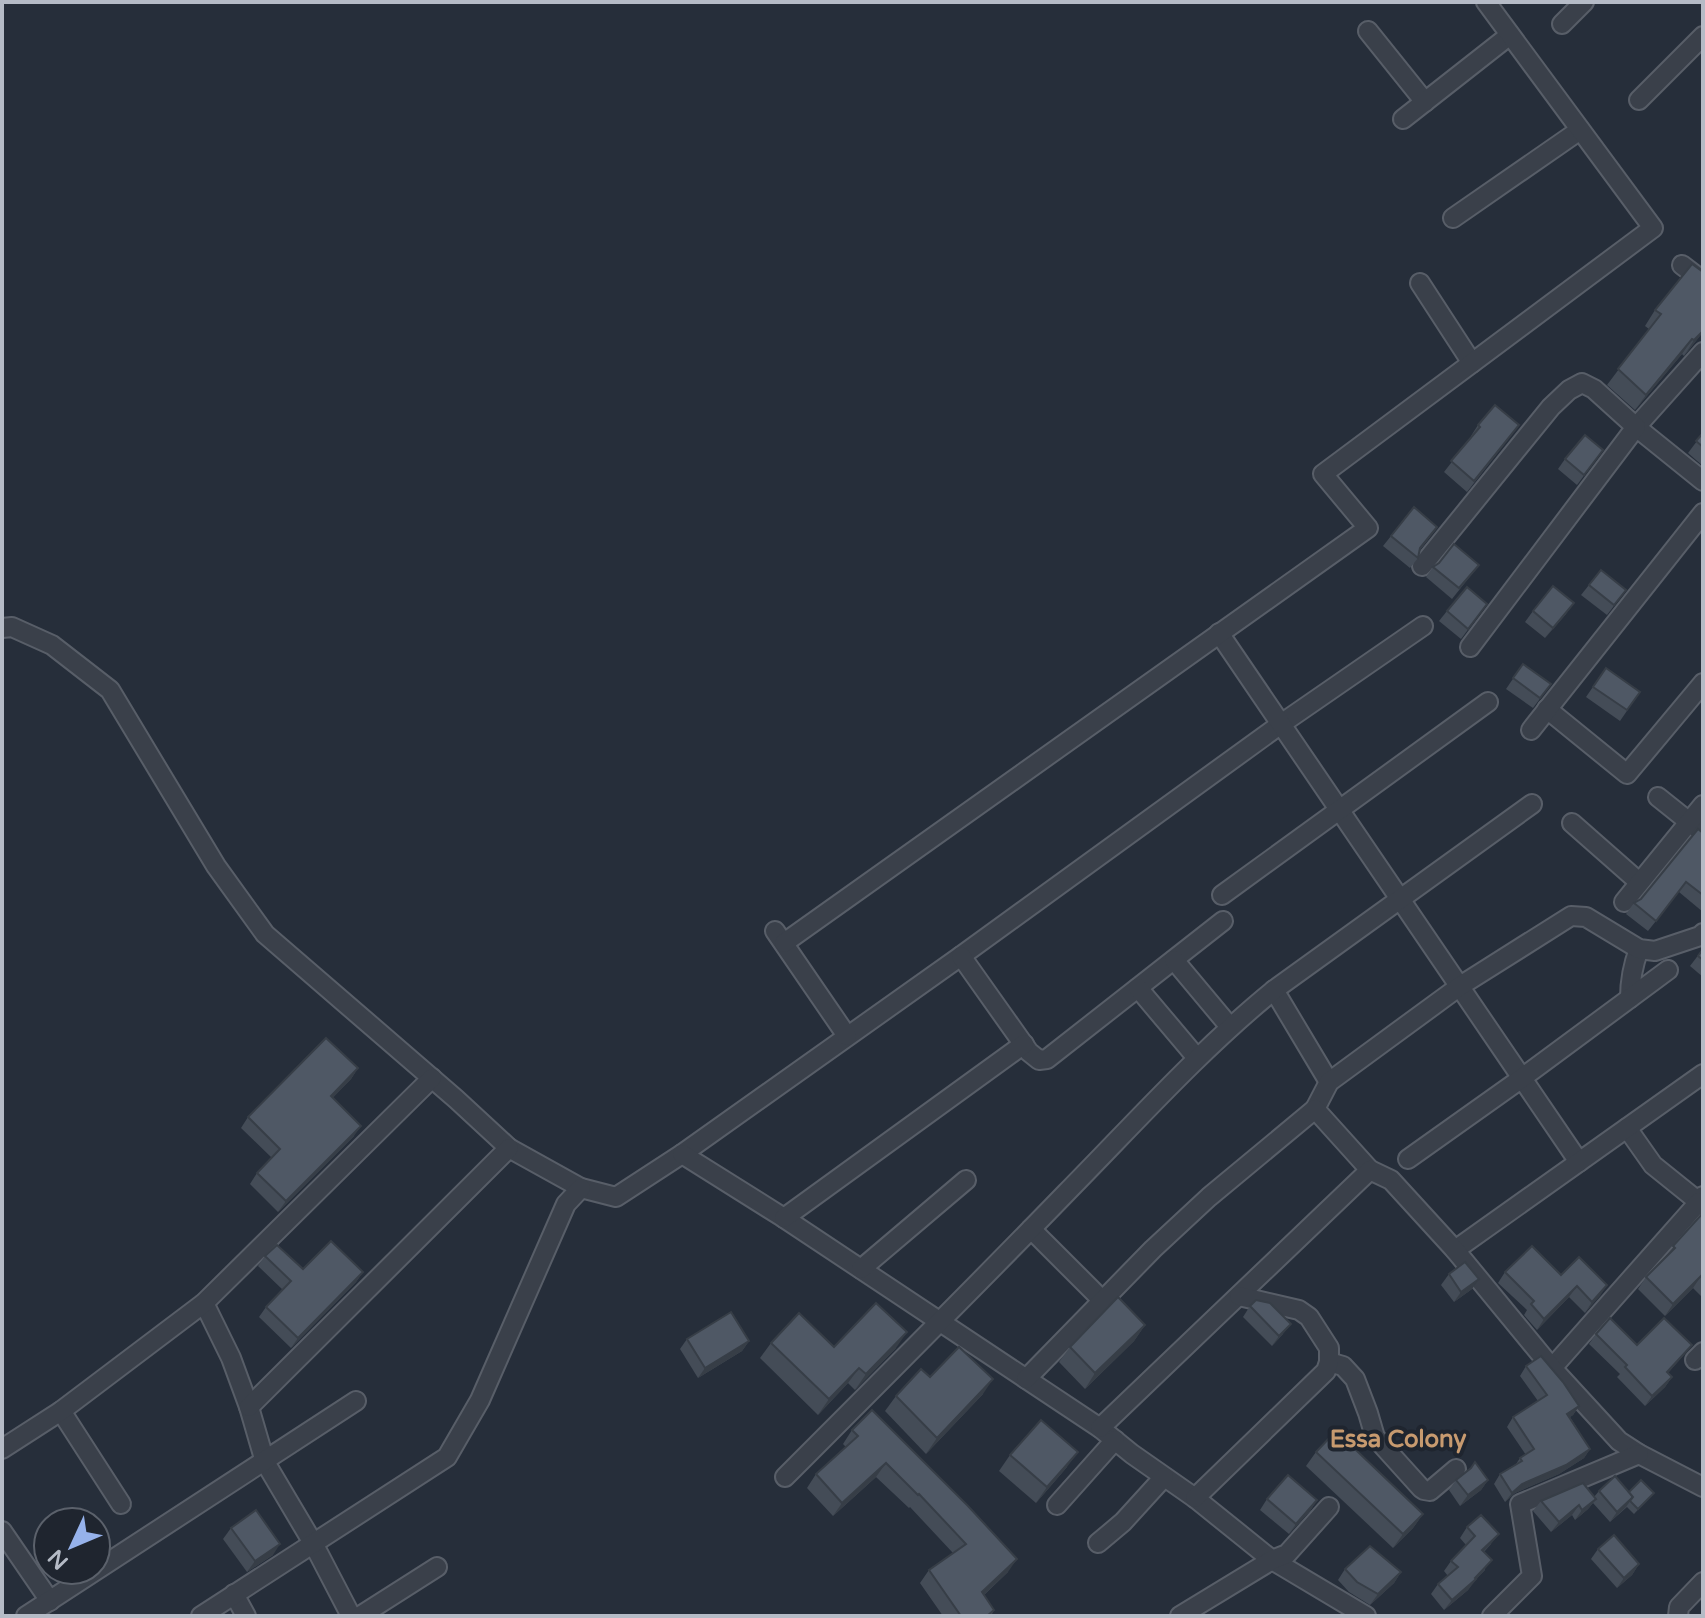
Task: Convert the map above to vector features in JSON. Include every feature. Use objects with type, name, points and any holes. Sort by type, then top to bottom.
[{"type":"street","points":[[847,1036],[780,937],[1368,528],[1323,474],[1653,228],[1486,2]]},
{"type":"street","points":[[1562,24],[1584,2]]},
{"type":"street","points":[[1368,31],[1425,102]]},
{"type":"street","points":[[1403,119],[1510,35]]},
{"type":"street","points":[[1639,100],[1703,36]]},
{"type":"street","points":[[1453,218],[1580,130]]},
{"type":"street","points":[[1682,265],[1703,281]]},
{"type":"street","points":[[1420,283],[1472,363]]},
{"type":"street","points":[[1470,647],[1636,427],[1703,352]]},
{"type":"street","points":[[1422,566],[1551,407],[1569,390],[1582,383],[1594,389],[1703,481]]},
{"type":"street","points":[[1531,730],[1703,513]]},
{"type":"street","points":[[2,628],[12,627],[52,645],[110,690],[216,866],[265,934],[509,1148],[581,1188],[616,1197],[682,1154],[1281,724],[1423,626]]},
{"type":"street","points":[[1219,633],[1579,1162]]},
{"type":"street","points":[[1547,709],[1627,774],[1703,683]]},
{"type":"street","points":[[1222,895],[1488,702]]},
{"type":"street","points":[[1658,797],[1696,828]]},
{"type":"street","points":[[785,1477],[865,1408],[941,1322],[1230,1027],[1274,990],[1532,804]]},
{"type":"street","points":[[1624,902],[1639,882],[1696,828],[1703,805]]},
{"type":"street","points":[[1572,823],[1639,882]]},
{"type":"street","points":[[1026,1379],[1153,1249],[1209,1197],[1315,1109],[1329,1082],[1460,986],[1571,916],[1586,917],[1639,949],[1655,951],[1703,933]]},
{"type":"street","points":[[961,956],[1033,1057],[1047,1059],[1223,921]]},
{"type":"street","points":[[1630,998],[1633,966],[1639,949]]},
{"type":"street","points":[[1174,960],[1230,1027]]},
{"type":"street","points":[[1408,1159],[1668,970]]},
{"type":"street","points":[[1138,988],[1197,1058]]},
{"type":"street","points":[[1274,990],[1329,1082]]},
{"type":"street","points":[[784,1218],[1024,1044]]},
{"type":"street","points":[[1455,1250],[1703,1074]]},
{"type":"street","points":[[2,1449],[61,1411],[204,1303],[432,1078]]},
{"type":"street","points":[[1315,1109],[1370,1170],[1391,1180],[1455,1250],[1552,1368],[1619,1441],[1703,1487]]},
{"type":"street","points":[[1552,1368],[1702,1201],[1653,1165],[1627,1128]]},
{"type":"street","points":[[249,1407],[509,1148]]},
{"type":"street","points":[[682,1154],[784,1218],[1107,1434],[1195,1498],[1272,1560],[1366,1616]]},
{"type":"street","points":[[1057,1505],[1107,1434],[1239,1296],[1370,1170]]},
{"type":"street","points":[[861,1269],[966,1180]]},
{"type":"street","points":[[201,1616],[447,1457],[480,1400],[566,1204],[581,1188]]},
{"type":"street","points":[[1031,1229],[1103,1301]]},
{"type":"street","points":[[1195,1498],[1326,1371],[1329,1362],[1329,1348],[1309,1317],[1299,1310],[1239,1296]]},
{"type":"street","points":[[204,1303],[231,1358],[265,1462],[313,1543],[351,1616]]},
{"type":"street","points":[[1329,1362],[1343,1366],[1355,1379],[1375,1437],[1424,1490],[1430,1491],[1456,1469]]},
{"type":"street","points":[[26,1616],[356,1401]]},
{"type":"street","points":[[61,1411],[121,1504]]},
{"type":"street","points":[[1492,1616],[1532,1576],[1520,1504],[1639,1454]]},
{"type":"street","points":[[1098,1543],[1123,1522],[1164,1477]]},
{"type":"street","points":[[1180,1616],[1287,1554],[1329,1507]]},
{"type":"street","points":[[2,1531],[50,1601]]},
{"type":"street","points":[[360,1616],[437,1567]]},
{"type":"street","points":[[1678,1616],[1679,1607],[1703,1582]]},
{"type":"street","points":[[234,1594],[246,1616]]},
{"type":"building","points":[[1692,264],[1703,272],[1703,331],[1692,339],[1646,395],[1618,369],[1661,314],[1655,310]]},
{"type":"building","points":[[1495,405],[1519,425],[1474,481],[1451,461]]},
{"type":"building","points":[[1703,433],[1703,447],[1696,441]]},
{"type":"building","points":[[1585,435],[1603,450],[1584,475],[1565,459]]},
{"type":"building","points":[[1414,507],[1437,527],[1420,548],[1418,558],[1391,536]]},
{"type":"building","points":[[1454,544],[1479,565],[1459,588],[1433,567]]},
{"type":"building","points":[[1601,570],[1626,590],[1614,605],[1589,585]]},
{"type":"building","points":[[1553,586],[1574,603],[1553,628],[1533,611]]},
{"type":"building","points":[[1467,587],[1487,604],[1468,629],[1447,611]]},
{"type":"building","points":[[1523,664],[1551,684],[1540,698],[1513,678]]},
{"type":"building","points":[[1606,668],[1640,692],[1627,710],[1593,687]]},
{"type":"building","points":[[1698,829],[1703,833],[1703,895],[1686,882],[1656,921],[1634,903],[1641,899]]},
{"type":"building","points":[[326,1038],[358,1068],[331,1096],[361,1126],[286,1201],[257,1173],[280,1149],[248,1117]]},
{"type":"building","points":[[1703,1213],[1703,1278],[1701,1276],[1673,1304],[1646,1277]]},
{"type":"building","points":[[331,1241],[363,1272],[298,1338],[266,1307],[291,1281],[265,1256],[277,1245],[303,1269]]},
{"type":"building","points":[[1532,1246],[1561,1275],[1579,1257],[1607,1285],[1592,1302],[1577,1286],[1544,1319],[1531,1304],[1534,1301],[1505,1272]]},
{"type":"building","points":[[1465,1262],[1479,1279],[1461,1292],[1449,1274]]},
{"type":"building","points":[[1118,1297],[1145,1325],[1095,1373],[1070,1347]]},
{"type":"building","points":[[1256,1300],[1270,1303],[1291,1324],[1279,1336],[1250,1306]]},
{"type":"building","points":[[876,1303],[907,1332],[866,1374],[859,1368],[829,1399],[771,1343],[799,1313],[834,1347]]},
{"type":"building","points":[[731,1312],[749,1341],[705,1368],[687,1339]]},
{"type":"building","points":[[1610,1318],[1637,1345],[1664,1318],[1692,1345],[1667,1372],[1672,1377],[1652,1396],[1596,1334]]},
{"type":"building","points":[[959,1347],[993,1379],[937,1438],[896,1396],[921,1369],[930,1377]]},
{"type":"building","points":[[1541,1356],[1579,1406],[1567,1414],[1590,1449],[1566,1465],[1522,1484],[1512,1493],[1500,1474],[1522,1461],[1520,1458],[1534,1449],[1513,1417],[1547,1395],[1526,1366]]},
{"type":"building","points":[[872,1410],[1017,1559],[982,1592],[994,1610],[987,1616],[961,1616],[929,1570],[966,1544],[886,1463],[842,1503],[816,1474],[858,1436],[852,1430]]},
{"type":"building","points":[[1041,1420],[1078,1452],[1047,1487],[1010,1455]]},
{"type":"building","points":[[1336,1431],[1423,1514],[1403,1534],[1316,1452]]},
{"type":"building","points":[[1475,1462],[1488,1480],[1468,1495],[1456,1480]]},
{"type":"building","points":[[1288,1475],[1317,1500],[1296,1524],[1267,1499]]},
{"type":"building","points":[[1615,1476],[1633,1497],[1617,1512],[1599,1491]]},
{"type":"building","points":[[1641,1480],[1654,1493],[1638,1509],[1630,1501],[1633,1497],[1629,1492]]},
{"type":"building","points":[[1583,1483],[1596,1499],[1582,1510],[1579,1505],[1559,1522],[1541,1501]]},
{"type":"building","points":[[256,1510],[280,1544],[255,1561],[231,1528]]},
{"type":"building","points":[[1481,1515],[1499,1534],[1482,1550],[1492,1560],[1452,1600],[1438,1584],[1458,1567],[1451,1561],[1475,1536],[1467,1527]]},
{"type":"building","points":[[1614,1535],[1639,1564],[1624,1578],[1598,1549]]},
{"type":"building","points":[[1370,1546],[1401,1572],[1378,1594],[1357,1582],[1345,1569]]},
{"type":"district","name":"Essa Colony","points":[[1398,1439]]}]
